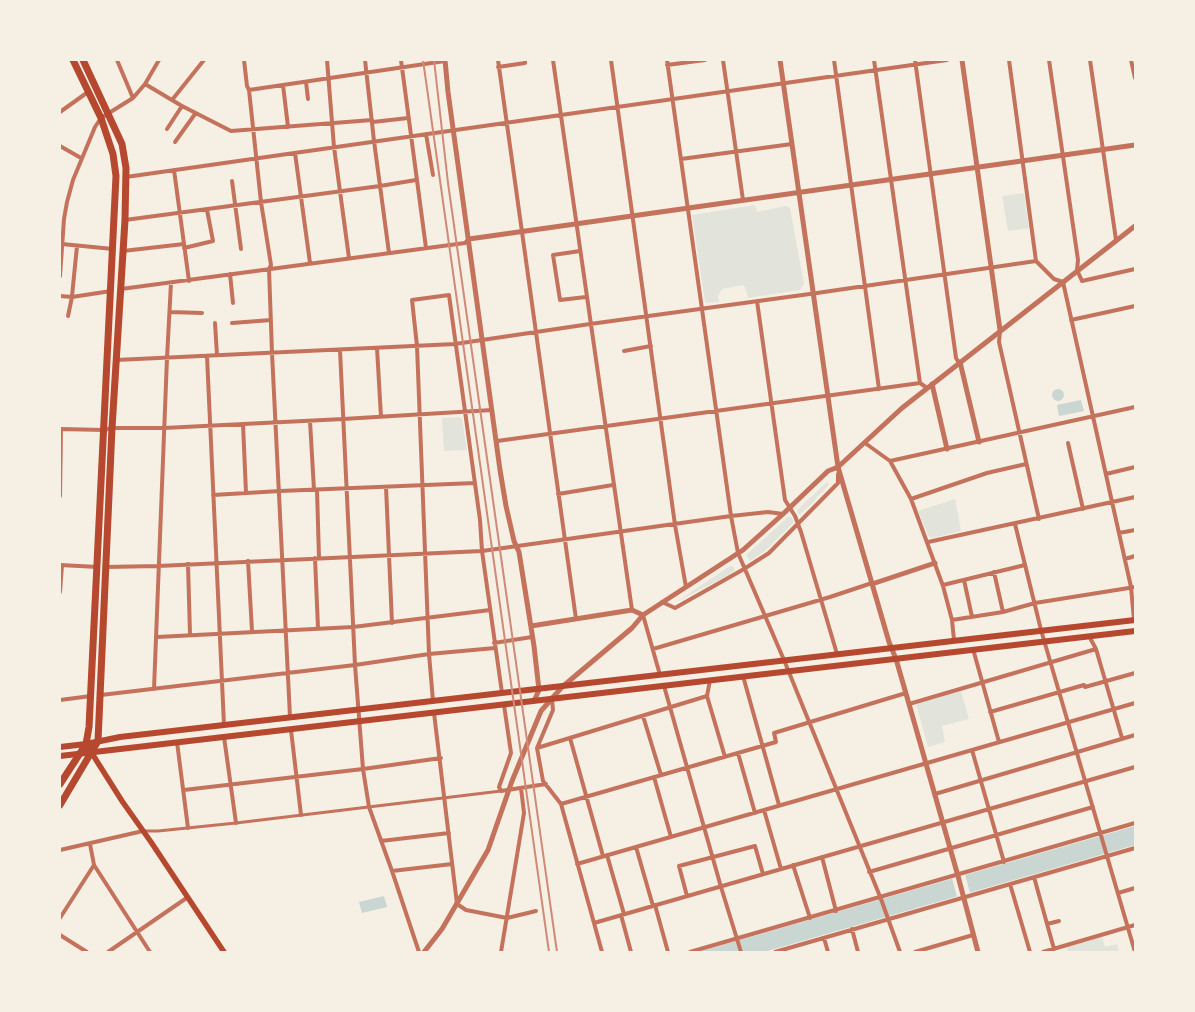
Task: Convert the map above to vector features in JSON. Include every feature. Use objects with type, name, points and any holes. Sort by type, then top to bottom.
[{"type":"highway","points":[[60,784],[86,744],[91,696],[116,176],[113,154],[101,118],[73,60]]},
{"type":"highway","points":[[60,805],[98,741],[112,428],[125,220],[126,177],[122,144],[83,60]]},
{"type":"main road","points":[[60,747],[120,737],[660,675],[782,657],[838,654],[1134,620]]},
{"type":"main road","points":[[60,756],[552,700],[973,649],[1135,632]]},
{"type":"main road","points":[[86,744],[106,778],[144,831],[224,952]]},
{"type":"street","points":[[117,60],[132,98]]},
{"type":"street","points":[[60,276],[61,245],[72,180],[95,127],[101,118],[132,98],[145,84],[158,62],[151,60]]},
{"type":"street","points":[[172,100],[204,60]]},
{"type":"street","points":[[244,60],[247,86],[250,90],[261,202],[271,265],[269,269],[272,352],[277,422],[290,718]]},
{"type":"street","points":[[327,60],[334,147],[349,258]]},
{"type":"street","points":[[365,60],[389,253]]},
{"type":"street","points":[[401,60],[426,248]]},
{"type":"street","points":[[498,60],[576,619]]},
{"type":"street","points":[[498,67],[525,63],[525,60]]},
{"type":"street","points":[[553,60],[632,610]]},
{"type":"street","points":[[611,60],[675,525],[686,587]]},
{"type":"street","points":[[667,60],[731,516],[738,553],[788,671],[900,952]]},
{"type":"street","points":[[667,65],[705,60]]},
{"type":"street","points":[[723,60],[743,200]]},
{"type":"street","points":[[662,602],[675,608],[769,553],[838,483],[838,467],[780,60]]},
{"type":"street","points":[[834,60],[879,388]]},
{"type":"street","points":[[874,60],[920,383]]},
{"type":"street","points":[[126,177],[875,70],[915,62],[947,60]]},
{"type":"street","points":[[962,60],[1000,330],[999,342],[1039,519]]},
{"type":"street","points":[[1009,60],[1036,261],[1054,279],[1062,282]]},
{"type":"street","points":[[1049,60],[1078,260],[1077,270],[1082,281],[1135,269]]},
{"type":"street","points":[[1090,60],[1116,240]]},
{"type":"street","points":[[1131,60],[1135,78]]},
{"type":"street","points":[[250,90],[445,61],[506,506],[519,552],[532,637],[539,690],[534,702]]},
{"type":"street","points":[[915,62],[956,358],[960,362],[979,442]]},
{"type":"street","points":[[306,82],[308,99]]},
{"type":"street","points":[[145,84],[195,114],[231,131],[408,118]]},
{"type":"street","points":[[283,85],[288,127]]},
{"type":"street","points":[[60,112],[88,92]]},
{"type":"street","points":[[167,130],[182,106]]},
{"type":"street","points":[[175,142],[195,114]]},
{"type":"street","points":[[426,134],[433,175]]},
{"type":"street","points":[[681,159],[792,144]]},
{"type":"street","points":[[60,146],[82,158]]},
{"type":"street","points":[[121,289],[465,243],[469,239],[1135,146]]},
{"type":"street","points":[[295,153],[310,263]]},
{"type":"street","points":[[174,170],[189,281]]},
{"type":"street","points":[[125,220],[180,214],[416,180]]},
{"type":"street","points":[[232,181],[241,249]]},
{"type":"street","points":[[123,251],[184,246],[213,241],[207,210]]},
{"type":"street","points":[[424,952],[442,929],[488,850],[541,711],[562,687],[630,629],[643,614],[738,553],[791,507],[828,470],[838,467],[894,415],[929,386],[1135,226]]},
{"type":"street","points":[[61,245],[113,249]]},
{"type":"street","points":[[68,316],[77,246]]},
{"type":"street","points":[[580,250],[553,255],[560,300],[586,297]]},
{"type":"street","points":[[116,360],[456,344],[1036,261]]},
{"type":"street","points":[[230,274],[233,303]]},
{"type":"street","points":[[1062,282],[1133,587],[1134,620]]},
{"type":"street","points":[[154,689],[171,283]]},
{"type":"street","points":[[60,296],[111,291]]},
{"type":"street","points":[[433,702],[429,654],[424,484],[417,346],[412,300],[448,295],[475,483],[482,551],[502,694]]},
{"type":"street","points":[[757,301],[786,500],[798,524],[838,654]]},
{"type":"street","points":[[1071,320],[1135,306]]},
{"type":"street","points":[[170,312],[202,313]]},
{"type":"street","points":[[232,323],[271,320]]},
{"type":"street","points":[[215,323],[217,355]]},
{"type":"street","points":[[624,350],[651,346]]},
{"type":"street","points":[[377,348],[381,417]]},
{"type":"street","points":[[340,350],[358,722],[364,769],[369,807],[419,952]]},
{"type":"street","points":[[206,356],[224,725]]},
{"type":"street","points":[[497,441],[879,388],[920,383],[929,386]]},
{"type":"street","points":[[929,386],[947,449]]},
{"type":"street","points":[[890,461],[1134,408],[1135,414]]},
{"type":"street","points":[[60,496],[61,429],[104,430],[112,428],[210,426],[492,410]]},
{"type":"street","points":[[310,421],[315,490],[318,628]]},
{"type":"street","points":[[243,424],[246,493]]},
{"type":"street","points":[[865,443],[890,461],[910,499],[943,584],[952,620],[954,640]]},
{"type":"street","points":[[1068,444],[1083,508]]},
{"type":"street","points":[[910,499],[987,473],[1026,464]]},
{"type":"street","points":[[838,467],[951,848],[978,952]]},
{"type":"street","points":[[1106,474],[1135,467]]},
{"type":"street","points":[[213,496],[280,491],[475,483]]},
{"type":"street","points":[[558,494],[613,485]]},
{"type":"street","points":[[386,487],[392,622]]},
{"type":"street","points":[[928,542],[1135,497]]},
{"type":"street","points":[[106,567],[482,551],[731,516],[768,512],[783,514]]},
{"type":"street","points":[[1015,524],[1041,630],[1046,641],[1135,952]]},
{"type":"street","points":[[1119,533],[1135,530]]},
{"type":"street","points":[[1125,559],[1135,556]]},
{"type":"street","points":[[248,562],[252,631]]},
{"type":"street","points":[[653,649],[830,597],[935,563]]},
{"type":"street","points":[[188,564],[190,634]]},
{"type":"street","points":[[60,592],[61,565],[98,567]]},
{"type":"street","points":[[943,584],[1025,565]]},
{"type":"street","points":[[994,572],[1003,612]]},
{"type":"street","points":[[964,580],[972,616]]},
{"type":"street","points":[[952,620],[1003,612],[1035,603],[1133,587]]},
{"type":"street","points":[[157,637],[353,627],[490,610]]},
{"type":"street","points":[[530,626],[632,610],[643,614]]},
{"type":"street","points":[[643,614],[660,675]]},
{"type":"street","points":[[1089,636],[1096,648],[1122,738]]},
{"type":"street","points":[[494,642],[532,637]]},
{"type":"street","points":[[101,695],[355,665],[429,654],[495,648]]},
{"type":"street","points":[[909,704],[1096,648]]},
{"type":"street","points":[[973,649],[981,682],[1000,742]]},
{"type":"street","points":[[990,712],[1084,685],[1085,687],[1135,673]]},
{"type":"street","points":[[743,676],[779,805]]},
{"type":"street","points":[[710,680],[707,696],[725,757]]},
{"type":"street","points":[[664,686],[720,887],[741,952]]},
{"type":"street","points":[[561,804],[776,742],[774,732],[906,693]]},
{"type":"street","points":[[60,700],[91,696]]},
{"type":"street","points":[[538,748],[707,696]]},
{"type":"street","points":[[552,700],[553,710],[538,748],[543,781],[561,804],[602,952]]},
{"type":"street","points":[[577,864],[1135,703]]},
{"type":"street","points":[[501,791],[499,787],[511,753],[504,705]]},
{"type":"street","points":[[434,713],[457,904],[466,910],[507,918],[536,912]]},
{"type":"street","points":[[644,716],[661,775]]},
{"type":"street","points":[[291,730],[301,815]]},
{"type":"street","points":[[935,794],[1135,735]]},
{"type":"street","points":[[224,737],[236,823]]},
{"type":"street","points":[[570,738],[622,914],[631,952]]},
{"type":"street","points":[[177,742],[188,828]]},
{"type":"street","points":[[972,750],[1004,862]]},
{"type":"street","points":[[738,753],[755,813]]},
{"type":"street","points":[[184,790],[440,758]]},
{"type":"street","points":[[594,923],[1135,767]]},
{"type":"street","points":[[654,777],[671,837]]},
{"type":"street","points":[[60,850],[144,831],[236,823],[546,784]]},
{"type":"street","points":[[501,952],[524,814],[521,788]]},
{"type":"street","points":[[869,872],[1093,807]]},
{"type":"street","points":[[764,810],[781,869]]},
{"type":"street","points":[[690,952],[1135,823]]},
{"type":"street","points":[[381,841],[448,832]]},
{"type":"street","points":[[90,844],[94,865],[150,952]]},
{"type":"street","points":[[686,896],[679,866],[755,846],[763,874]]},
{"type":"street","points":[[636,847],[668,952]]},
{"type":"street","points":[[774,952],[1135,848]]},
{"type":"street","points":[[822,857],[836,911]]},
{"type":"street","points":[[392,870],[452,864]]},
{"type":"street","points":[[60,918],[94,865]]},
{"type":"street","points":[[793,865],[810,918]]},
{"type":"street","points":[[1034,877],[1054,949]]},
{"type":"street","points":[[1010,884],[1030,952]]},
{"type":"street","points":[[1118,893],[1135,888]]},
{"type":"street","points":[[108,952],[188,898]]},
{"type":"street","points":[[1047,924],[1059,921]]},
{"type":"street","points":[[1043,952],[1135,925]]},
{"type":"street","points":[[852,929],[858,952]]},
{"type":"street","points":[[60,935],[87,952]]},
{"type":"street","points":[[915,952],[974,935]]},
{"type":"street","points":[[824,938],[828,952]]},
{"type":"street","points":[[799,945],[801,952]]},
{"type":"street","points":[[1063,946],[1065,952]]},
{"type":"shaded area","points":[[1024,193],[1029,228],[1008,231],[1002,196]]},
{"type":"shaded area","points":[[755,205],[757,212],[786,206],[790,208],[804,284],[800,290],[748,298],[743,285],[722,289],[718,296],[719,302],[706,303],[692,215]]},
{"type":"shaded area","points":[[1058,389],[1064,395],[1058,401],[1052,395]]},
{"type":"shaded area","points":[[1081,400],[1084,411],[1059,416],[1057,405]]},
{"type":"shaded area","points":[[460,417],[462,419],[467,450],[444,451],[442,418]]},
{"type":"shaded area","points":[[828,481],[829,485],[799,515],[797,510]]},
{"type":"shaded area","points":[[955,499],[961,531],[932,538],[929,537],[918,511]]},
{"type":"shaded area","points":[[788,517],[791,517],[794,522],[765,551],[750,561],[746,555]]},
{"type":"shaded area","points":[[730,566],[733,566],[735,570],[729,575],[676,602]]},
{"type":"shaded area","points":[[961,691],[969,719],[942,726],[945,742],[928,747],[916,704]]},
{"type":"shaded area","points":[[1135,826],[1135,845],[764,952],[698,952]]},
{"type":"shaded area","points":[[384,896],[387,907],[362,913],[359,902]]},
{"type":"shaded area","points":[[1102,937],[1105,947],[1117,944],[1119,952],[1068,952],[1067,947]]},
{"type":"pier","points":[[965,874],[970,893],[957,897],[952,878]]},
{"type":"railway","points":[[423,60],[549,952]]},
{"type":"railway","points":[[434,60],[448,183],[557,952]]}]
